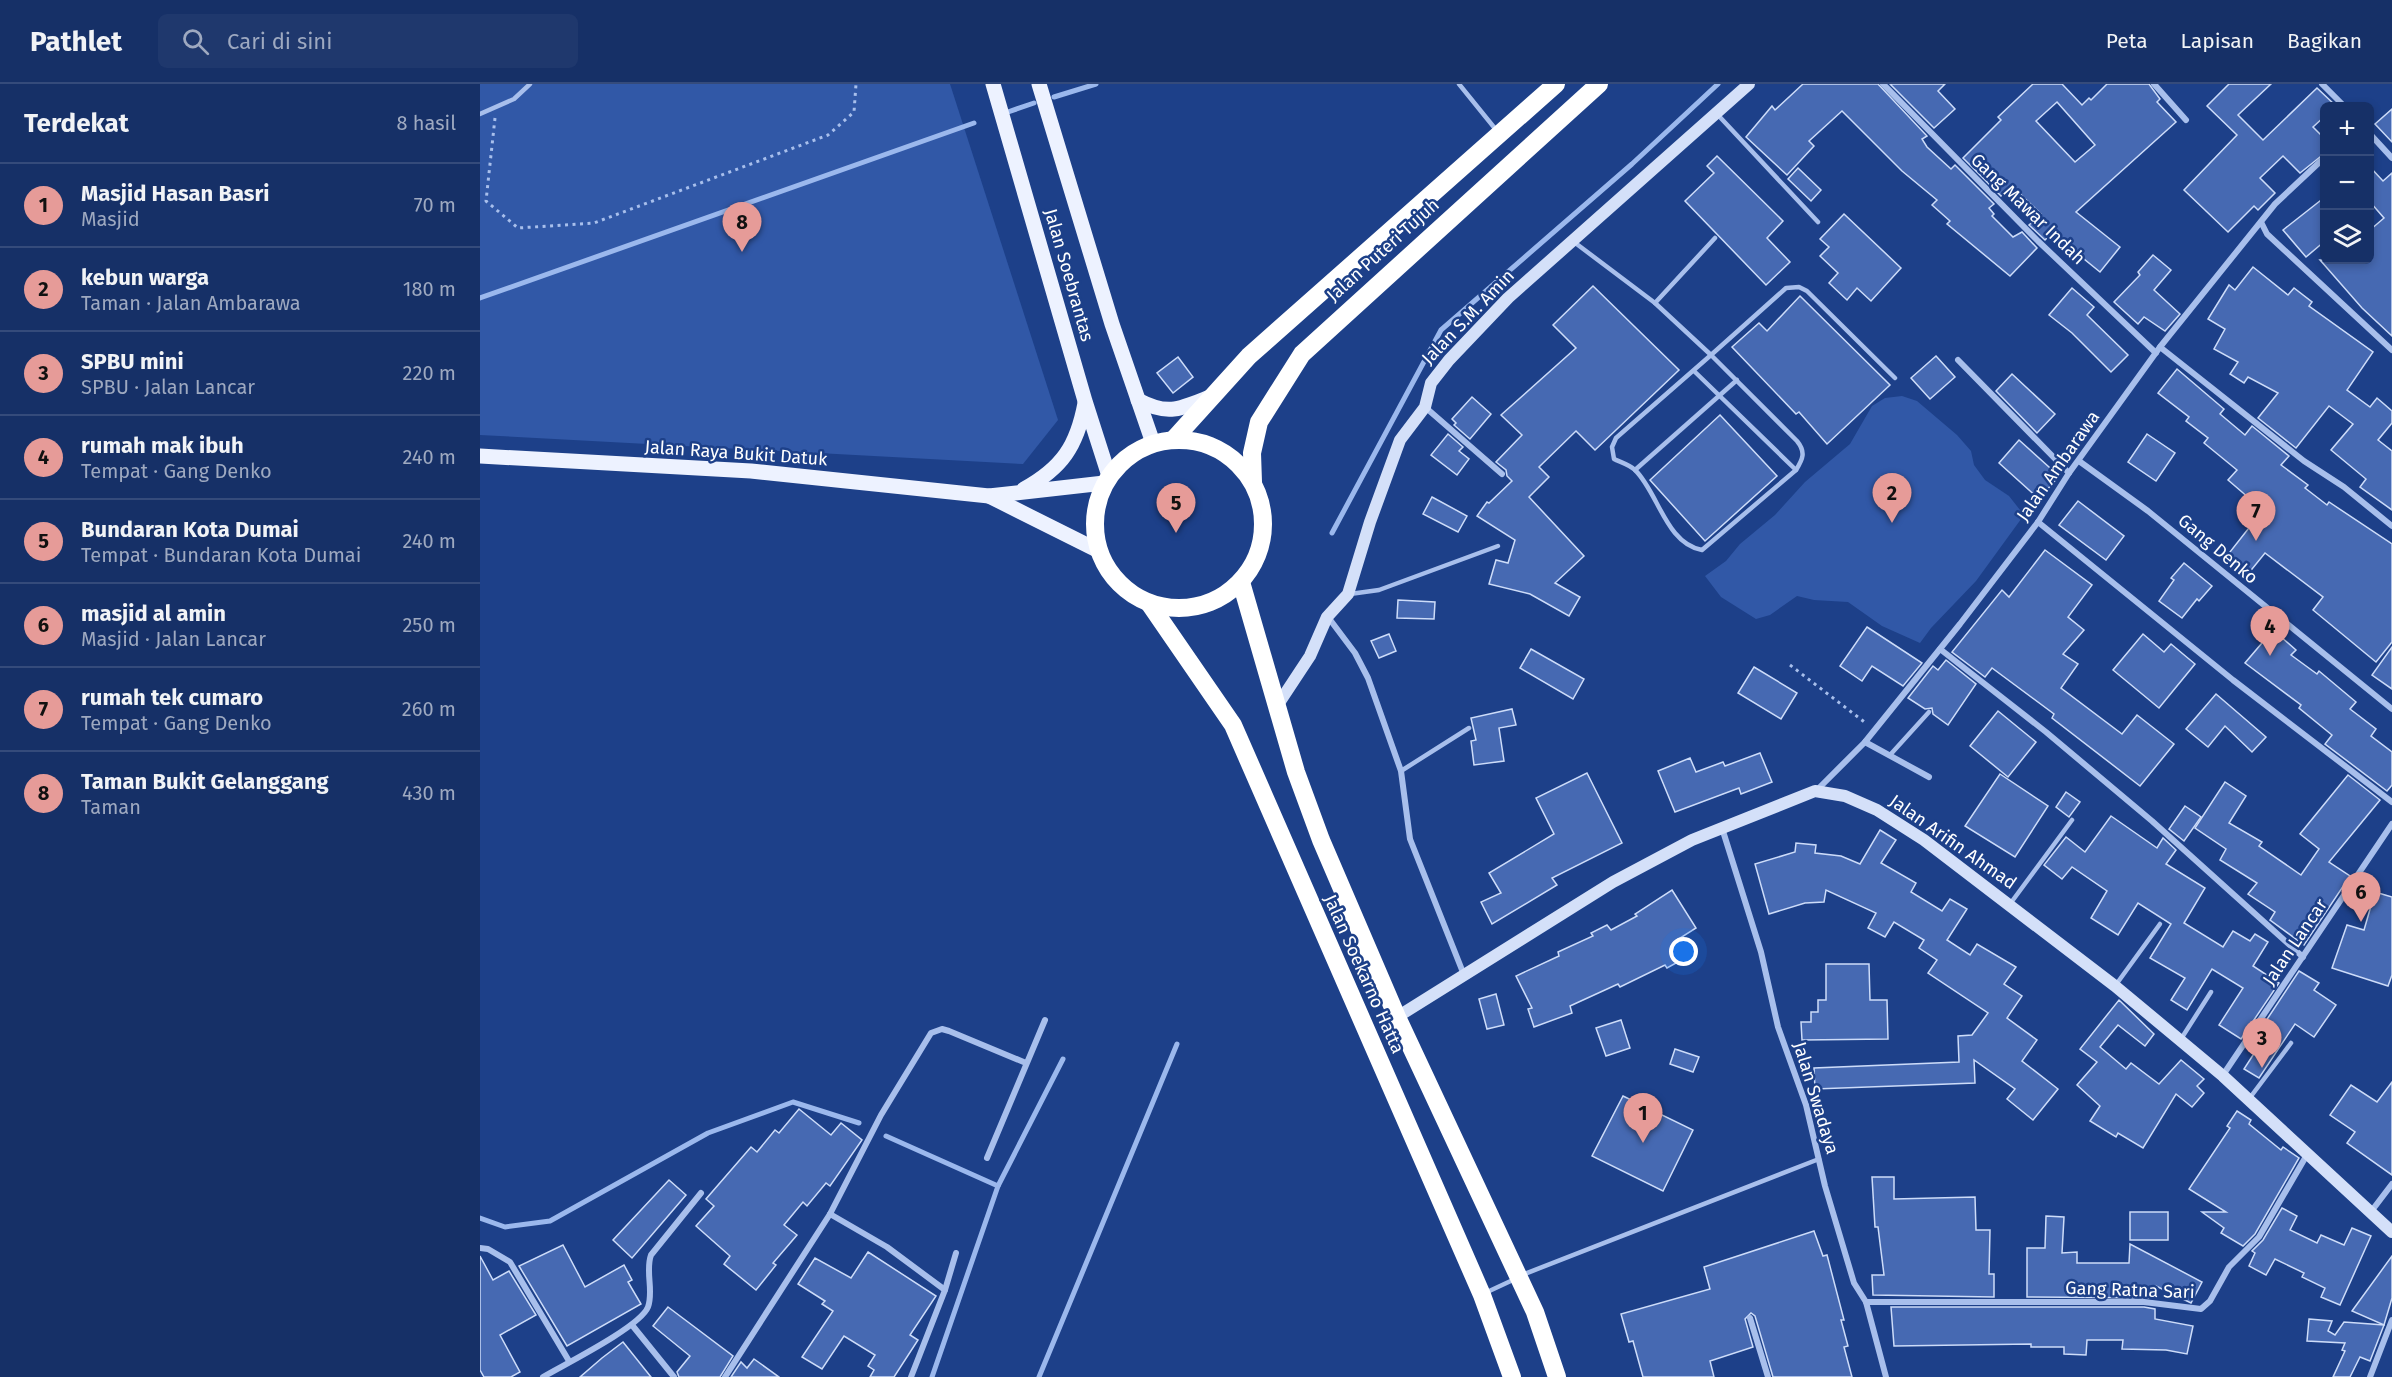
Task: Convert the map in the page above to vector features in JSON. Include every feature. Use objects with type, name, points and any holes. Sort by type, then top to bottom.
[{"type":"highway","name":"Jalan Puteri Tujuh","points":[[1173,440],[1249,356],[1556,84]]},
{"type":"highway","name":"Jalan Puteri Tujuh","points":[[1253,482],[1252,453],[1259,422],[1302,354],[1599,84]]},
{"type":"highway","points":[[1173,440],[1196,441],[1219,449],[1238,463],[1253,482],[1263,507],[1264,534],[1256,560],[1241,582],[1221,597],[1198,606],[1173,608],[1149,603],[1127,591],[1110,573],[1099,551],[1094,528],[1096,505],[1107,480],[1129,456],[1153,443],[1173,440]]},
{"type":"highway","name":"Jalan Soekarno Hatta","points":[[1241,582],[1296,772],[1321,840],[1396,1017],[1535,1312],[1557,1377]]},
{"type":"highway","name":"Jalan Soekarno Hatta","points":[[1149,603],[1233,724],[1482,1294],[1512,1377]]},
{"type":"main road","name":"Jalan Soebrantas","points":[[993,84],[1107,480]]},
{"type":"main road","name":"Jalan Soebrantas","points":[[1039,84],[1112,324],[1153,443]]},
{"type":"main road","points":[[1138,400],[1153,408],[1176,410],[1210,397]]},
{"type":"main road","points":[[1018,492],[1048,476],[1070,450],[1081,423],[1085,401]]},
{"type":"main road","name":"Jalan Raya Bukit Datuk","points":[[480,456],[751,471],[989,496],[1107,480]]},
{"type":"main road","name":"Jalan Raya Bukit Datuk","points":[[989,496],[1099,551]]},
{"type":"street","name":"Jalan S.M. Amin","points":[[1277,706],[1306,663],[1328,617],[1348,594],[1370,522],[1400,440],[1425,407],[1431,383],[1449,360],[1508,298],[1718,114],[1749,84]]},
{"type":"street","name":"Gang Mawar Indah","points":[[1883,84],[2038,241],[2158,350],[2304,461],[2344,487],[2392,526]]},
{"type":"street","points":[[2154,84],[2186,120]]},
{"type":"street","points":[[2322,84],[2340,102]]},
{"type":"street","points":[[2374,138],[2392,158]]},
{"type":"street","name":"Jalan Ambarawa","points":[[1815,791],[1865,742],[1940,649],[2038,522],[2069,473],[2158,350],[2274,204],[2320,163]]},
{"type":"street","points":[[2261,222],[2267,234],[2392,350]]},
{"type":"street","points":[[1958,360],[2069,473]]},
{"type":"street","points":[[1425,407],[1502,474]]},
{"type":"street","name":"Gang Denko","points":[[2079,461],[2148,511],[2392,709]]},
{"type":"street","points":[[2038,522],[2233,680],[2392,802]]},
{"type":"street","points":[[1328,617],[1355,654],[1368,678],[1401,771],[1410,839],[1464,975]]},
{"type":"street","points":[[1940,649],[2046,732],[2152,821],[2303,957]]},
{"type":"street","points":[[1865,742],[1929,777]]},
{"type":"street","points":[[1396,1017],[1613,882],[1721,827],[1815,791]]},
{"type":"street","name":"Jalan Arifin Ahmad","points":[[1815,791],[1845,796],[1877,810],[1924,840],[2010,904],[2181,1039],[2392,1232]]},
{"type":"street","name":"Jalan Lancar","points":[[2223,1076],[2392,824]]},
{"type":"street","name":"Jalan Swadaya","points":[[1721,827],[1761,952],[1778,1027],[1806,1105],[1825,1186],[1854,1283],[1866,1302],[1886,1377]]},
{"type":"street","points":[[987,1158],[1045,1020]]},
{"type":"street","points":[[725,1377],[830,1214],[881,1115],[931,1033],[942,1029],[950,1031],[1026,1063]]},
{"type":"street","name":"Gang Ratna Sari","points":[[1866,1302],[2144,1302],[2201,1310],[2210,1301],[2229,1267],[2259,1237],[2308,1153]]},
{"type":"street","points":[[2370,1214],[2392,1184]]},
{"type":"street","points":[[543,1377],[632,1325],[648,1308],[651,1255],[701,1193]]},
{"type":"street","points":[[830,1214],[887,1247],[945,1290]]},
{"type":"street","points":[[480,1248],[488,1249],[510,1262],[569,1361]]},
{"type":"street","points":[[911,1377],[945,1290],[956,1253]]},
{"type":"street","points":[[1750,1318],[1768,1377]]},
{"type":"street","points":[[2370,1377],[2392,1320]]},
{"type":"street","points":[[632,1325],[674,1377]]},
{"type":"lane","points":[[480,114],[514,99],[530,84]]},
{"type":"lane","points":[[1459,84],[1499,134]]},
{"type":"lane","points":[[1718,114],[1818,222]]},
{"type":"lane","points":[[1655,303],[1715,238]]},
{"type":"lane","points":[[1573,241],[1655,303],[1711,355],[1737,380],[1801,446],[1803,460],[1796,470],[1702,550],[1694,549],[1676,534],[1635,470],[1614,459],[1612,447],[1617,438],[1694,371],[1711,355],[1786,288],[1799,286],[1807,291],[1895,378]]},
{"type":"lane","points":[[1694,371],[1796,470]]},
{"type":"lane","points":[[1635,470],[1737,380]]},
{"type":"lane","points":[[1348,594],[1378,590],[1498,546]]},
{"type":"lane","points":[[1890,755],[1929,712]]},
{"type":"lane","points":[[1401,771],[1469,728]]},
{"type":"lane","points":[[2010,904],[2072,820]]},
{"type":"lane","points":[[2115,986],[2160,924]]},
{"type":"lane","points":[[2181,1039],[2211,992]]},
{"type":"lane","points":[[2247,1101],[2291,1042]]},
{"type":"lane","points":[[1482,1294],[1519,1277],[1820,1158]]},
{"type":"path","points":[[497,107],[486,201],[518,228],[551,226],[594,223],[828,135],[854,112],[856,84]]},
{"type":"path","points":[[1790,665],[1875,730]]},
{"type":"shaded area","points":[[480,84],[950,84],[1058,420],[1023,464],[480,435]]},
{"type":"shaded area","points":[[1902,396],[1917,401],[1957,435],[1971,451],[1974,465],[1985,480],[2009,496],[2024,515],[1976,581],[1931,628],[1920,643],[1882,626],[1848,602],[1814,600],[1797,596],[1770,615],[1756,619],[1721,597],[1705,576],[1726,561],[1740,544],[1775,515],[1805,482],[1850,444],[1872,406],[1885,398]]},
{"type":"building","points":[[1803,84],[1878,84],[1927,136],[1922,139],[1927,147],[1951,169],[1955,165],[1994,204],[1989,208],[1994,214],[1992,216],[2013,237],[2022,232],[2037,248],[2010,276],[1947,224],[1950,221],[1932,205],[1937,200],[1902,171],[1842,111],[1809,141],[1814,146],[1787,175],[1746,137],[1772,106],[1775,110]]},
{"type":"building","points":[[1890,84],[1945,84],[1938,91],[1955,109],[1934,128]]},
{"type":"building","points":[[2033,84],[2062,84],[2082,105],[2089,98],[2091,100],[2107,84],[2149,84],[2160,99],[2157,102],[2176,122],[2076,212],[2120,247],[2100,272],[2052,233],[2045,240],[2029,225],[2041,214],[2012,186],[2001,196],[1963,158],[2001,120],[1998,117]],"holes":[[[2057,102],[2095,145],[2075,162],[2036,121]]]},
{"type":"building","points":[[2229,84],[2271,84],[2238,115],[2263,140],[2317,88],[2332,102],[2320,102],[2320,121],[2313,127],[2320,134],[2320,157],[2300,173],[2283,156],[2260,178],[2275,193],[2258,210],[2254,206],[2228,232],[2184,190],[2237,135],[2207,106]]},
{"type":"building","points":[[2392,109],[2392,142],[2375,124]]},
{"type":"building","points":[[1717,156],[1783,221],[1767,238],[1790,262],[1766,285],[1685,201],[1714,173],[1707,166]]},
{"type":"building","points":[[1798,168],[1821,190],[1811,201],[1788,179]]},
{"type":"building","points":[[2374,171],[2383,181],[2392,173],[2392,336],[2362,308],[2324,264],[2374,264],[2374,227],[2384,218],[2374,207]]},
{"type":"building","points":[[2320,201],[2320,245],[2306,257],[2283,230]]},
{"type":"building","points":[[1844,214],[1901,268],[1871,301],[1857,288],[1847,300],[1829,283],[1838,273],[1820,256],[1829,247],[1820,239]]},
{"type":"building","points":[[2153,255],[2171,270],[2154,290],[2180,314],[2165,331],[2144,317],[2138,324],[2114,302],[2140,275],[2138,272]]},
{"type":"building","points":[[2253,267],[2288,295],[2294,288],[2312,302],[2309,306],[2373,352],[2347,390],[2370,407],[2377,398],[2392,411],[2392,423],[2378,440],[2392,451],[2392,510],[2360,487],[2366,479],[2331,450],[2353,424],[2329,406],[2296,448],[2258,418],[2278,393],[2248,377],[2244,383],[2230,374],[2238,362],[2214,349],[2225,329],[2208,319],[2229,285],[2235,290]]},
{"type":"building","points":[[1593,286],[1679,370],[1595,450],[1576,431],[1539,467],[1549,477],[1529,497],[1584,556],[1555,583],[1580,597],[1569,616],[1530,594],[1489,584],[1496,560],[1508,563],[1515,540],[1477,516],[1487,502],[1489,503],[1512,481],[1507,476],[1506,470],[1496,462],[1522,435],[1501,415],[1576,348],[1553,325]]},
{"type":"building","points":[[2072,288],[2094,307],[2087,315],[2128,355],[2111,372],[2072,333],[2049,315]]},
{"type":"building","points":[[1800,296],[1890,385],[1827,444],[1799,412],[1796,414],[1732,347],[1759,323],[1767,331]]},
{"type":"building","points":[[1936,356],[1955,377],[1930,399],[1911,378]]},
{"type":"building","points":[[1178,357],[1193,377],[1173,393],[1157,373]]},
{"type":"building","points":[[2177,369],[2224,409],[2220,414],[2245,435],[2252,426],[2289,456],[2281,465],[2308,485],[2305,488],[2327,505],[2329,502],[2392,544],[2392,642],[2376,662],[2313,610],[2323,597],[2265,553],[2248,574],[2226,557],[2263,510],[2228,480],[2237,470],[2204,443],[2208,438],[2186,421],[2189,417],[2158,393]]},
{"type":"building","points":[[2012,374],[2055,414],[2037,433],[1996,391]]},
{"type":"building","points":[[1472,397],[1491,414],[1470,439],[1454,425],[1456,423],[1452,419]]},
{"type":"building","points":[[1720,415],[1777,476],[1705,541],[1650,480]]},
{"type":"building","points":[[1448,434],[1463,447],[1459,451],[1469,459],[1457,475],[1431,455]]},
{"type":"building","points":[[2147,434],[2175,453],[2156,481],[2128,462]]},
{"type":"building","points":[[2019,440],[2059,476],[2039,499],[1999,463]]},
{"type":"building","points":[[1432,497],[1467,516],[1458,532],[1423,514]]},
{"type":"building","points":[[2078,501],[2124,536],[2106,560],[2059,525]]},
{"type":"building","points":[[2045,550],[2092,585],[2068,617],[2084,630],[2063,654],[2078,664],[2061,688],[2122,734],[2137,715],[2174,744],[2140,786],[2052,718],[2054,714],[1992,668],[1985,677],[1952,652],[2002,590],[2009,597]]},
{"type":"building","points":[[2184,563],[2212,586],[2199,601],[2197,599],[2182,618],[2159,601],[2174,580],[2171,578]]},
{"type":"building","points":[[1398,600],[1435,602],[1434,619],[1397,618]]},
{"type":"building","points":[[1867,627],[1922,663],[1903,686],[1872,666],[1862,681],[1840,666]]},
{"type":"building","points":[[2273,630],[2296,650],[2291,655],[2317,674],[2319,671],[2356,702],[2350,709],[2376,729],[2371,736],[2392,752],[2392,785],[2387,791],[2325,744],[2332,735],[2299,708],[2301,705],[2245,663]]},
{"type":"building","points":[[1389,634],[1396,651],[1379,658],[1371,641]]},
{"type":"building","points":[[2143,634],[2164,652],[2171,644],[2195,664],[2159,708],[2113,670]]},
{"type":"building","points":[[2392,647],[2392,689],[2372,675]]},
{"type":"building","points":[[1531,649],[1584,679],[1573,699],[1520,668]]},
{"type":"building","points":[[1946,660],[1976,684],[1948,725],[1933,714],[1932,708],[1925,709],[1908,698],[1933,666],[1938,670]]},
{"type":"building","points":[[1754,667],[1797,693],[1781,719],[1738,693]]},
{"type":"building","points":[[2216,694],[2266,737],[2252,752],[2225,726],[2208,747],[2186,729]]},
{"type":"building","points":[[1512,709],[1516,725],[1499,728],[1504,761],[1474,765],[1471,741],[1476,740],[1471,718]]},
{"type":"building","points":[[1998,711],[2036,742],[2008,777],[1970,746]]},
{"type":"building","points":[[1760,753],[1772,782],[1741,794],[1739,788],[1675,812],[1658,771],[1690,758],[1696,772],[1723,762],[1725,766]]},
{"type":"building","points":[[1587,773],[1622,843],[1552,878],[1557,885],[1492,924],[1481,902],[1501,893],[1489,873],[1554,834],[1536,798]]},
{"type":"building","points":[[2000,774],[2048,806],[2015,857],[1965,826]]},
{"type":"building","points":[[2348,775],[2380,800],[2329,862],[2350,876],[2304,945],[2270,920],[2275,912],[2248,894],[2257,883],[2220,860],[2226,849],[2195,828],[2225,782],[2246,796],[2229,823],[2262,842],[2259,846],[2301,875],[2319,849],[2300,834]]},
{"type":"building","points":[[2066,792],[2080,802],[2069,817],[2056,807]]},
{"type":"building","points":[[2185,806],[2201,817],[2184,841],[2169,829]]},
{"type":"building","points":[[2111,816],[2157,848],[2163,838],[2176,850],[2166,864],[2205,888],[2184,923],[2223,947],[2233,931],[2250,941],[2255,934],[2268,942],[2253,966],[2279,983],[2241,1039],[2219,1025],[2243,988],[2212,969],[2187,1010],[2171,1000],[2185,978],[2150,958],[2171,924],[2138,903],[2118,935],[2091,918],[2107,891],[2072,867],[2062,879],[2044,865],[2066,837],[2085,852]]},
{"type":"building","points":[[1880,830],[1896,840],[1881,863],[1916,883],[1911,892],[1942,911],[1950,899],[1967,909],[1947,940],[1970,955],[1977,944],[2016,967],[2004,984],[2022,996],[2007,1018],[2037,1040],[2022,1061],[2058,1089],[2033,1120],[2007,1099],[2015,1089],[1974,1060],[1975,1083],[1815,1089],[1814,1068],[1959,1062],[1958,1036],[1972,1035],[1988,1013],[1928,973],[1937,960],[1919,948],[1924,940],[1894,922],[1885,937],[1868,928],[1876,913],[1826,890],[1824,902],[1805,903],[1769,914],[1755,864],[1795,852],[1796,843],[1816,845],[1815,853],[1841,856],[1860,864]]},
{"type":"building","points":[[1672,890],[1696,928],[1677,940],[1687,957],[1667,968],[1665,965],[1620,987],[1618,984],[1570,1006],[1572,1013],[1534,1027],[1528,1009],[1532,1008],[1516,976],[1559,956],[1558,952],[1593,936],[1591,933],[1607,925],[1611,930],[1637,916],[1635,914]]},
{"type":"building","points":[[2375,892],[2392,897],[2392,975],[2388,986],[2332,968],[2347,925],[2364,930]]},
{"type":"building","points":[[1826,964],[1869,964],[1870,1000],[1887,1000],[1888,1039],[1802,1040],[1801,1022],[1811,1022],[1811,1012],[1818,1012],[1818,1000],[1826,1000]]},
{"type":"building","points":[[2299,971],[2319,983],[2314,990],[2336,1005],[2314,1037],[2295,1024],[2259,1078],[2244,1069],[2257,1049],[2250,1045]]},
{"type":"building","points":[[1496,994],[1504,1025],[1487,1029],[1479,999]]},
{"type":"building","points":[[2119,1000],[2154,1034],[2145,1046],[2118,1025],[2100,1047],[2126,1069],[2131,1063],[2159,1084],[2181,1060],[2204,1079],[2197,1086],[2204,1093],[2192,1107],[2176,1094],[2143,1148],[2118,1133],[2116,1137],[2090,1121],[2100,1106],[2077,1085],[2097,1062],[2080,1049]]},
{"type":"building","points":[[1621,1020],[1630,1048],[1606,1056],[1596,1028]]},
{"type":"building","points":[[1675,1049],[1699,1057],[1693,1072],[1670,1064]]},
{"type":"building","points":[[2392,1082],[2392,1175],[2347,1143],[2355,1132],[2330,1115],[2351,1085],[2377,1102]]},
{"type":"building","points":[[1623,1096],[1693,1130],[1663,1191],[1592,1156]]},
{"type":"building","points":[[799,1109],[831,1135],[841,1123],[862,1140],[830,1186],[826,1183],[807,1206],[803,1202],[784,1225],[797,1235],[773,1263],[776,1265],[756,1290],[724,1264],[730,1256],[696,1226],[714,1206],[706,1199],[751,1147],[757,1152],[775,1130],[779,1133]]},
{"type":"building","points":[[2237,1111],[2251,1120],[2249,1124],[2281,1150],[2283,1147],[2299,1158],[2255,1234],[2243,1246],[2221,1233],[2224,1228],[2202,1212],[2226,1212],[2189,1189],[2230,1128],[2227,1126]]},
{"type":"building","points":[[1872,1177],[1894,1177],[1894,1199],[1975,1197],[1976,1230],[1990,1230],[1989,1274],[1994,1274],[1994,1297],[1873,1295],[1872,1275],[1884,1275],[1878,1227],[1875,1227]]},
{"type":"building","points":[[669,1180],[686,1195],[632,1258],[613,1240]]},
{"type":"building","points":[[2282,1208],[2297,1216],[2290,1230],[2317,1243],[2321,1235],[2344,1245],[2352,1228],[2371,1236],[2340,1305],[2321,1297],[2325,1288],[2302,1277],[2304,1273],[2275,1259],[2266,1275],[2249,1266],[2255,1253],[2252,1251],[2263,1240]]},
{"type":"building","points":[[2130,1212],[2168,1212],[2168,1240],[2130,1240]]},
{"type":"building","points":[[2046,1216],[2064,1217],[2062,1253],[2077,1252],[2077,1263],[2129,1263],[2130,1244],[2202,1282],[2191,1303],[2156,1286],[2156,1298],[2027,1297],[2027,1248],[2045,1248]]},
{"type":"building","points":[[1814,1231],[1823,1256],[1827,1255],[1844,1320],[1841,1320],[1848,1346],[1844,1347],[1852,1377],[1773,1377],[1755,1316],[1751,1313],[1745,1319],[1753,1347],[1710,1361],[1714,1377],[1643,1377],[1633,1341],[1629,1342],[1621,1314],[1710,1289],[1704,1267]]},
{"type":"building","points":[[563,1245],[585,1287],[624,1265],[632,1280],[628,1282],[641,1304],[567,1346],[519,1266]]},
{"type":"building","points":[[868,1252],[936,1296],[910,1335],[918,1340],[894,1377],[870,1377],[874,1370],[868,1366],[875,1355],[844,1336],[822,1369],[802,1357],[833,1311],[822,1304],[825,1301],[798,1284],[815,1258],[851,1278]]},
{"type":"building","points":[[480,1256],[493,1280],[509,1271],[536,1315],[500,1335],[520,1372],[511,1377],[484,1377],[480,1370]]},
{"type":"building","points":[[2392,1256],[2392,1298],[2384,1325],[2352,1311]]},
{"type":"building","points":[[668,1307],[733,1356],[720,1377],[679,1377],[677,1372],[690,1356],[653,1326]]},
{"type":"building","points":[[1891,1307],[2144,1307],[2155,1309],[2155,1319],[2193,1326],[2187,1354],[2166,1350],[2122,1349],[2123,1340],[2087,1340],[2086,1355],[2064,1354],[2064,1347],[2031,1347],[2031,1344],[1894,1346]]},
{"type":"building","points":[[2309,1319],[2332,1321],[2328,1331],[2335,1335],[2344,1322],[2384,1325],[2370,1361],[2360,1357],[2350,1377],[2333,1377],[2345,1351],[2342,1350],[2345,1343],[2307,1341]]},
{"type":"building","points":[[623,1342],[651,1377],[580,1377],[602,1358]]},
{"type":"building","points":[[754,1359],[779,1377],[731,1377],[741,1362],[747,1368]]},
{"type":"waterway","points":[[1054,97],[1096,84]]},
{"type":"waterway","points":[[1332,533],[1441,330],[1632,164],[1718,84]]},
{"type":"waterway","points":[[1005,113],[1034,103]]},
{"type":"waterway","points":[[480,298],[974,123]]},
{"type":"waterway","points":[[1039,1377],[1177,1044]]},
{"type":"waterway","points":[[932,1377],[998,1186],[1063,1059]]},
{"type":"waterway","points":[[480,1218],[505,1227],[550,1221],[708,1133],[793,1102],[859,1123]]},
{"type":"waterway","points":[[886,1136],[998,1186]]},
{"type":"place","name":"Taman Bukit Gelanggang","points":[[742,252]]},
{"type":"place","name":"kebun warga","points":[[1892,523]]},
{"type":"place","name":"Bundaran Kota Dumai","points":[[1176,533]]},
{"type":"place","name":"rumah tek cumaro","points":[[2256,541]]},
{"type":"place","name":"rumah mak ibuh","points":[[2270,656]]},
{"type":"place","name":"masjid al amin","points":[[2361,922]]},
{"type":"place","name":"SPBU mini","points":[[2262,1068]]},
{"type":"place","name":"Masjid Hasan Basri","points":[[1643,1143]]}]
